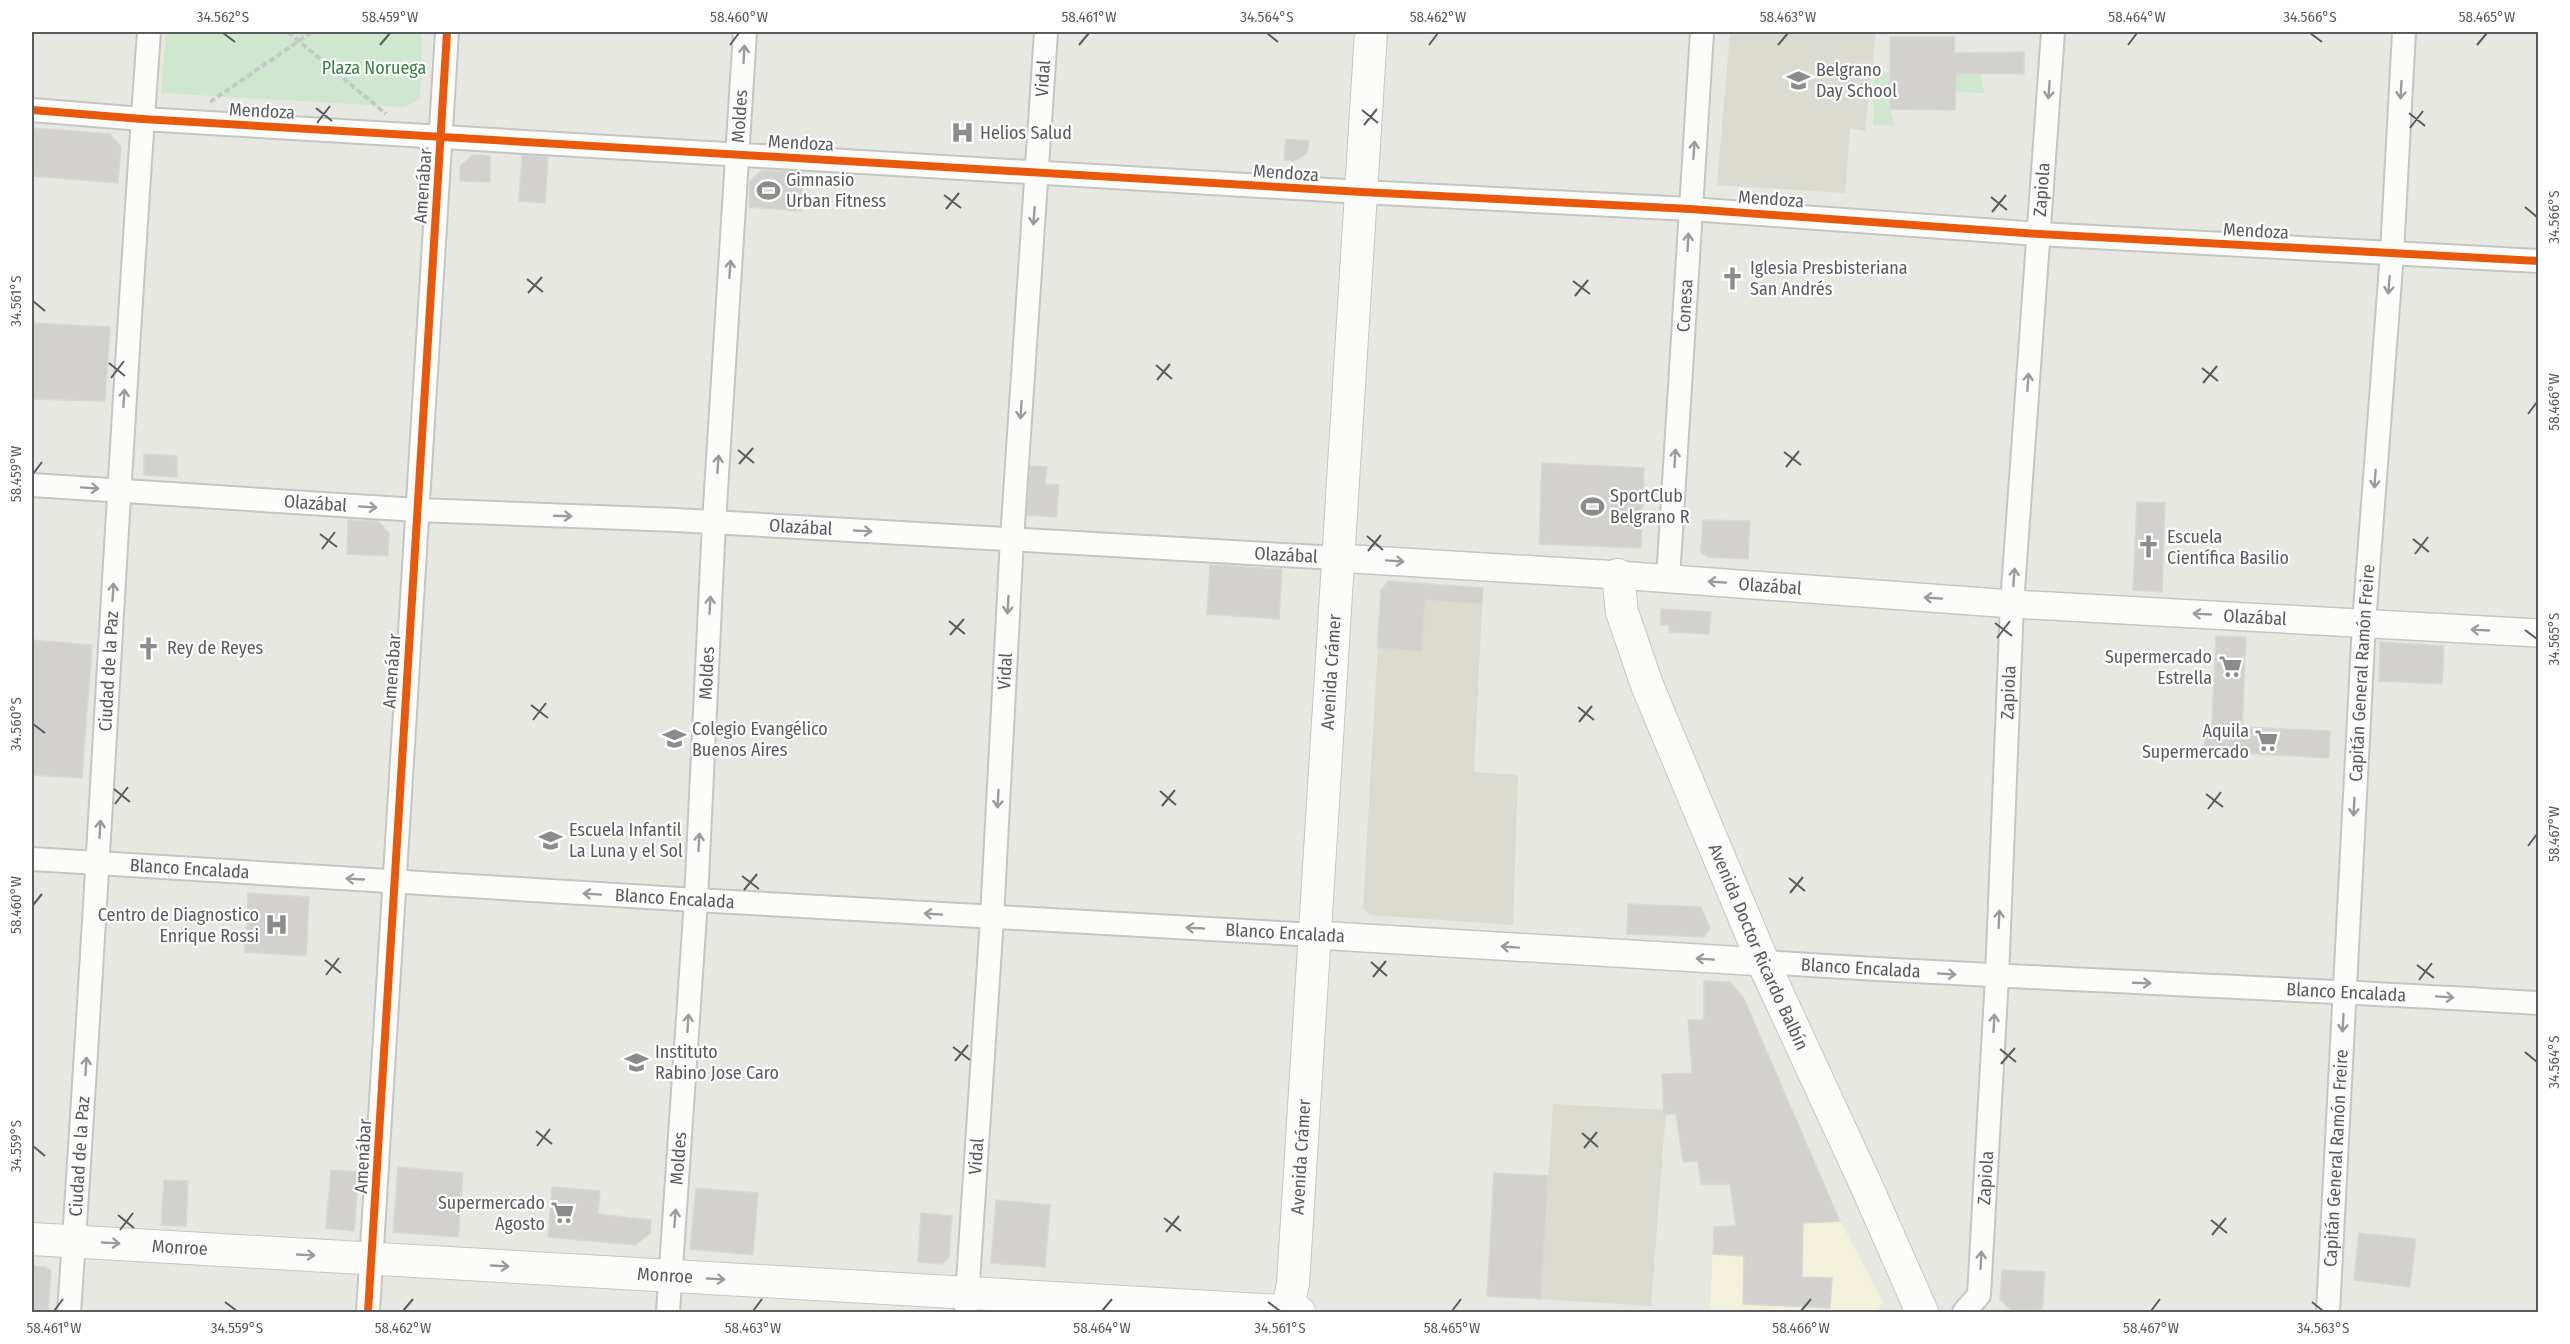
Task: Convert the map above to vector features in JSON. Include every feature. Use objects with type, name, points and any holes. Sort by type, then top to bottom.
[{"type":"main road","name":"Avenida Crámer","points":[[1287,1312],[1293,1284],[1317,935],[1337,558],[1371,32]]},
{"type":"main road","name":"Avenida Doctor Ricardo Balbín","points":[[1618,575],[1622,612],[1631,643],[1763,963],[1922,1312]]},
{"type":"main road","name":"Monroe","points":[[32,1239],[671,1276],[967,1303],[1299,1312]]},
{"type":"street","name":"Ciudad de la Paz","points":[[69,1312],[98,863],[118,490],[149,32]]},
{"type":"street","name":"Amenábar","points":[[368,1312],[447,32]]},
{"type":"street","name":"Moldes","points":[[668,1312],[696,900],[714,522],[745,32]]},
{"type":"street","name":"Vidal","points":[[967,1303],[992,918],[1012,539],[1046,32]]},
{"type":"street","name":"Conesa","points":[[1668,579],[1702,32]]},
{"type":"street","name":"Zapiola","points":[[1964,1312],[1979,1295],[1997,977],[2012,604],[2053,32]]},
{"type":"street","name":"Capitán General Ramón Freire","points":[[2328,1312],[2364,623],[2392,253],[2404,32]]},
{"type":"street","name":"Mendoza","points":[[32,110],[142,119],[1362,192],[1690,209],[2039,234],[2538,261]]},
{"type":"street","name":"Olazábal","points":[[32,485],[417,510],[714,522],[1337,558],[1618,575],[2012,604],[2538,633]]},
{"type":"street","name":"Blanco Encalada","points":[[32,859],[1997,977],[2345,991],[2538,1003]]},
{"type":"path","points":[[288,32],[386,114],[398,114]]},
{"type":"path","points":[[207,104],[312,32]]},
{"type":"shaded area","name":"Belgrano Day School","points":[[1730,32],[1876,32],[1865,131],[1850,128],[1845,193],[1717,185]]},
{"type":"shaded area","points":[[1388,581],[1483,588],[1474,772],[1518,775],[1513,925],[1370,915],[1363,908],[1381,590]]},
{"type":"shaded area","points":[[1553,1104],[1666,1110],[1651,1306],[1541,1299]]},
{"type":"shaded area","points":[[1840,1221],[1883,1302],[1876,1312],[1710,1309],[1714,1227]]},
{"type":"green space","name":"Plaza Noruega","points":[[166,32],[422,32],[420,99],[404,107],[161,93]]},
{"type":"green space","points":[[1980,72],[1984,93],[1890,90],[1890,109],[1894,126],[1873,125],[1874,73]]},
{"type":"building","points":[[1890,37],[1955,37],[1954,53],[2024,52],[2024,74],[1956,73],[1955,110],[1890,109]]},
{"type":"building","points":[[32,128],[110,134],[121,147],[118,183],[32,176]]},
{"type":"building","points":[[1286,139],[1309,141],[1307,153],[1295,161],[1284,160]]},
{"type":"building","points":[[473,155],[490,156],[490,182],[460,181],[460,166]]},
{"type":"building","points":[[522,155],[548,157],[545,203],[519,201]]},
{"type":"building","points":[[762,170],[803,172],[801,211],[749,207],[750,181]]},
{"type":"building","points":[[32,323],[110,327],[105,401],[32,399]]},
{"type":"building","points":[[144,454],[177,456],[177,477],[144,475]]},
{"type":"building","name":"SportClub Belgrano R","points":[[1542,463],[1644,468],[1641,548],[1539,544]]},
{"type":"building","points":[[1030,466],[1047,467],[1045,484],[1059,485],[1056,517],[1027,515]]},
{"type":"building","name":"Escuela Científica Basilio","points":[[2137,502],[2165,503],[2162,592],[2133,590]]},
{"type":"building","points":[[348,520],[378,521],[389,533],[388,556],[347,554]]},
{"type":"building","points":[[1703,520],[1750,521],[1748,559],[1709,557],[1701,553]]},
{"type":"building","points":[[1210,565],[1282,569],[1279,619],[1207,614]]},
{"type":"building","points":[[1388,581],[1483,588],[1482,604],[1425,600],[1422,651],[1377,648],[1381,590]]},
{"type":"building","points":[[1661,609],[1711,612],[1709,634],[1669,632],[1669,625],[1661,625]]},
{"type":"building","points":[[2216,636],[2246,637],[2242,727],[2330,731],[2329,758],[2204,751],[2206,725],[2212,725]]},
{"type":"building","points":[[32,640],[92,645],[82,778],[32,775]]},
{"type":"building","points":[[2380,642],[2444,646],[2442,684],[2379,681]]},
{"type":"building","name":"Centro de Diagnostico Enrique Rossi","points":[[248,893],[309,897],[306,956],[245,952]]},
{"type":"building","points":[[1628,904],[1701,907],[1710,928],[1704,937],[1627,934]]},
{"type":"building","points":[[1704,981],[1730,982],[1744,999],[1840,1221],[1803,1223],[1802,1277],[1832,1278],[1830,1308],[1743,1304],[1744,1256],[1713,1254],[1714,1227],[1736,1226],[1730,1184],[1701,1184],[1698,1161],[1683,1162],[1676,1114],[1664,1114],[1662,1074],[1692,1073],[1688,1020],[1704,1020]]},
{"type":"building","points":[[398,1167],[463,1173],[458,1237],[393,1232]]},
{"type":"building","points":[[331,1170],[359,1172],[354,1231],[326,1228]]},
{"type":"building","points":[[1494,1173],[1548,1176],[1541,1299],[1487,1296]]},
{"type":"building","points":[[164,1180],[188,1181],[186,1226],[161,1225]]},
{"type":"building","points":[[552,1187],[600,1191],[598,1214],[651,1220],[650,1233],[635,1245],[548,1237]]},
{"type":"building","points":[[696,1188],[758,1193],[753,1255],[690,1249]]},
{"type":"building","points":[[996,1200],[1050,1205],[1045,1267],[991,1263]]},
{"type":"building","points":[[921,1213],[952,1216],[949,1257],[942,1264],[918,1262]]},
{"type":"building","points":[[2359,1233],[2416,1239],[2410,1287],[2354,1280]]},
{"type":"building","points":[[32,1266],[46,1267],[51,1271],[48,1312],[32,1312]]},
{"type":"building","points":[[2002,1270],[2045,1272],[2042,1310],[2013,1312],[2000,1300]]},
{"type":"cycle path","points":[[368,1312],[447,32]]},
{"type":"cycle path","points":[[32,110],[142,119],[1362,192],[1690,209],[2039,234],[2538,261]]},
{"type":"place","name":"Belgrano Day School","points":[[1798,80]]},
{"type":"place","name":"Helios Salud","points":[[962,133]]},
{"type":"place","name":"Gimnasio Urban Fitness","points":[[768,190]]},
{"type":"place","name":"Iglesia Presbisteriana San Andrés","points":[[1732,278]]},
{"type":"place","name":"SportClub Belgrano R","points":[[1592,506]]},
{"type":"place","name":"Escuela Científica Basilio","points":[[2149,547]]},
{"type":"place","name":"Rey de Reyes","points":[[149,648]]},
{"type":"place","name":"Supermercado Estrella","points":[[2230,667]]},
{"type":"place","name":"Colegio Evangélico Buenos Aires","points":[[674,739]]},
{"type":"place","name":"Aquila Supermercado","points":[[2267,741]]},
{"type":"place","name":"Escuela Infantil La Luna y el Sol","points":[[551,840]]},
{"type":"place","name":"Centro de Diagnostico Enrique Rossi","points":[[277,925]]},
{"type":"place","name":"Instituto Rabino Jose Caro","points":[[637,1062]]},
{"type":"place","name":"Supermercado Agosto","points":[[563,1213]]}]
